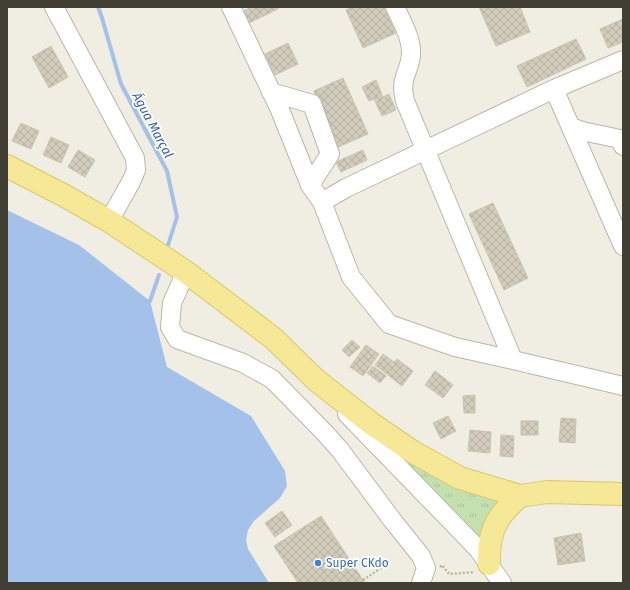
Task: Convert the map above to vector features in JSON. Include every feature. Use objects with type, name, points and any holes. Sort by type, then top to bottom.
[{"type":"main road","points":[[7,166],[66,196],[109,221],[186,272],[272,338],[316,380],[372,424],[413,452],[460,478],[520,496],[547,492],[623,494]]},
{"type":"main road","points":[[489,564],[488,548],[495,522],[507,507],[520,496]]},
{"type":"street","points":[[54,7],[135,158],[136,170],[132,180],[109,221]]},
{"type":"street","points":[[231,7],[280,110],[310,185],[322,202],[351,277],[389,324],[455,347],[623,386]]},
{"type":"street","points":[[395,7],[408,34],[410,44],[411,54],[403,82],[405,101],[513,360]]},
{"type":"street","points":[[322,202],[346,188],[554,89],[623,60]]},
{"type":"street","points":[[554,89],[623,246]]},
{"type":"street","points":[[272,92],[312,104],[330,154],[310,185]]},
{"type":"street","points":[[571,127],[582,132],[620,139],[623,146]]},
{"type":"street","points":[[186,272],[172,303],[170,327],[177,339],[243,363],[272,379],[340,450],[421,556],[426,568],[421,583]]},
{"type":"street","points":[[316,380],[326,393],[478,549],[502,583]]},
{"type":"path","points":[[437,570],[442,565],[449,574],[473,573],[489,564]]},
{"type":"path","points":[[363,580],[384,566]]},
{"type":"green space","points":[[393,447],[448,478],[504,504],[484,541],[475,534]]},
{"type":"water","points":[[7,210],[79,245],[150,301],[167,367],[251,416],[285,471],[287,486],[280,498],[254,521],[248,530],[246,540],[248,549],[269,583],[7,583]]},
{"type":"building","points":[[251,7],[278,7],[278,9],[249,23],[244,11]]},
{"type":"building","points":[[353,7],[384,7],[396,33],[363,48],[346,10]]},
{"type":"building","points":[[479,7],[520,7],[530,32],[496,46]]},
{"type":"building","points":[[623,19],[623,42],[608,48],[600,29]]},
{"type":"building","points":[[576,39],[586,59],[527,87],[517,66]]},
{"type":"building","points":[[288,43],[298,64],[275,75],[265,54]]},
{"type":"building","points":[[51,46],[68,77],[49,88],[32,57]]},
{"type":"building","points":[[343,78],[368,134],[338,147],[314,91]]},
{"type":"building","points":[[376,80],[383,97],[389,94],[396,110],[382,116],[374,99],[369,101],[362,87]]},
{"type":"building","points":[[21,123],[39,131],[31,149],[12,141]]},
{"type":"building","points":[[51,137],[69,145],[61,163],[43,155]]},
{"type":"building","points":[[78,150],[95,160],[85,177],[68,167]]},
{"type":"building","points":[[363,150],[367,160],[341,172],[336,162]]},
{"type":"building","points":[[493,203],[528,278],[504,290],[469,214]]},
{"type":"building","points":[[352,340],[360,347],[349,357],[342,350]]},
{"type":"building","points":[[366,345],[379,354],[363,376],[350,367]]},
{"type":"building","points":[[383,354],[394,362],[397,359],[413,371],[402,386],[375,365]]},
{"type":"building","points":[[373,366],[386,376],[380,383],[367,373]]},
{"type":"building","points":[[435,371],[453,385],[443,398],[425,385]]},
{"type":"building","points":[[475,395],[475,413],[464,413],[463,396]]},
{"type":"building","points":[[448,416],[456,431],[441,439],[433,423]]},
{"type":"building","points":[[561,418],[576,419],[575,443],[559,442]]},
{"type":"building","points":[[521,421],[538,421],[538,435],[521,435]]},
{"type":"building","points":[[470,430],[491,432],[490,453],[468,451]]},
{"type":"building","points":[[501,435],[514,436],[513,457],[500,456]]},
{"type":"building","points":[[282,511],[292,525],[275,537],[265,523]]},
{"type":"building","name":"Super CKdo","points":[[321,516],[365,583],[298,583],[274,546]]},
{"type":"building","points":[[581,533],[585,561],[558,565],[554,538]]},
{"type":"waterway","name":"Água Marçal","points":[[98,7],[121,84],[167,171],[177,217],[166,251]]},
{"type":"waterway","name":"Água Marçal","points":[[150,301],[159,275]]},
{"type":"place","name":"Super CKdo","points":[[318,563]]}]
